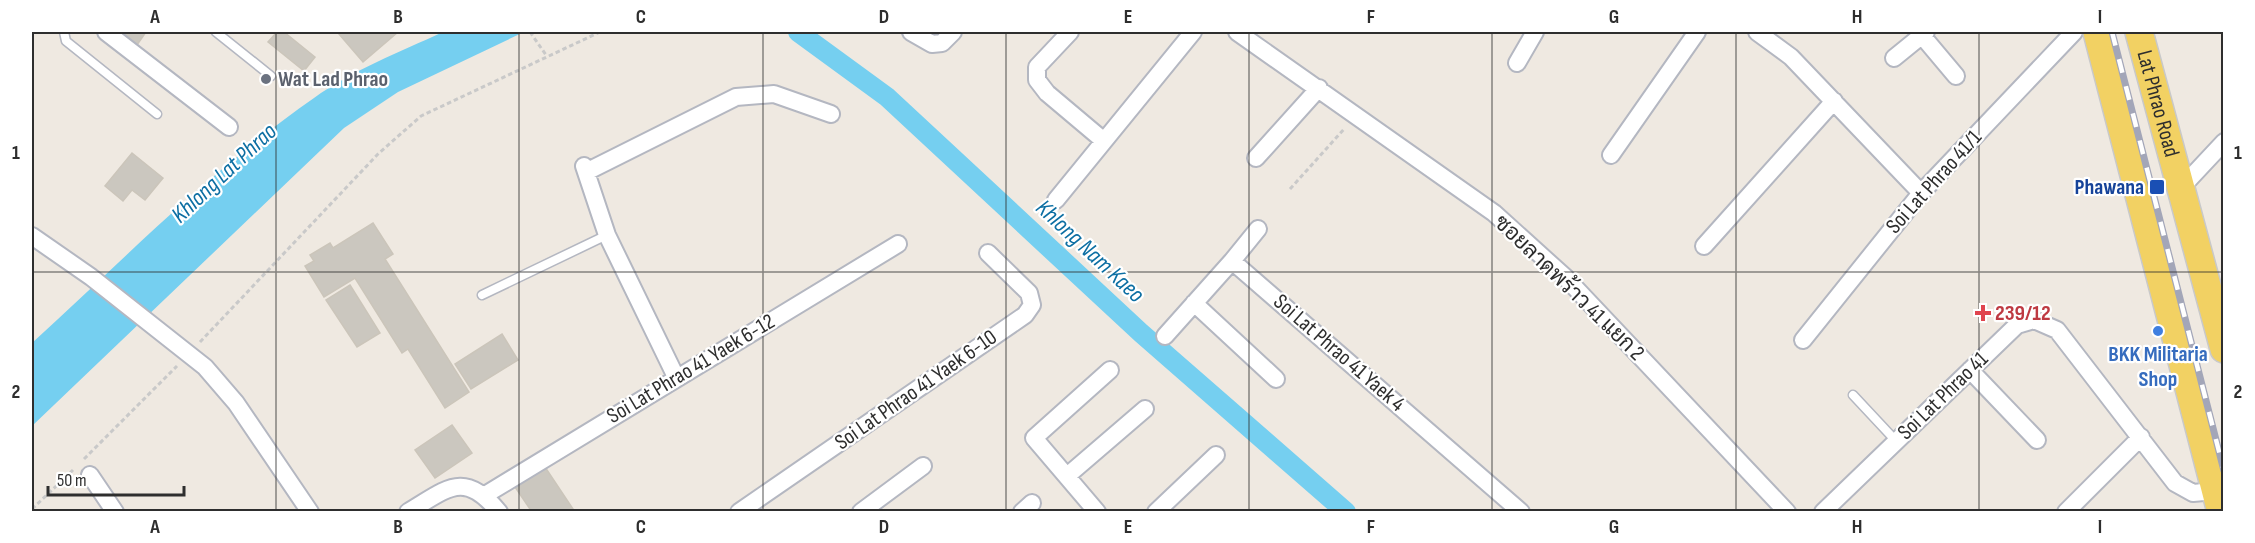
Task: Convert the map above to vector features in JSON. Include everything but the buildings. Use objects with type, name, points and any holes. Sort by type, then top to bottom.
[{"type":"main road","name":"Lat Phrao Road","points":[[2097,32],[2218,501]]},
{"type":"main road","name":"Lat Phrao Road","points":[[2139,32],[2223,349]]},
{"type":"street","points":[[106,32],[229,128]]},
{"type":"street","points":[[911,32],[932,44],[942,43],[952,32]]},
{"type":"street","points":[[1070,32],[1037,67],[1038,80],[1047,93],[1104,141]]},
{"type":"street","points":[[1056,200],[1193,32]]},
{"type":"street","name":"ซอยลาดพร้าว 41 แยก 2","points":[[1237,32],[1494,213],[1566,278],[1787,512]]},
{"type":"street","points":[[1516,63],[1535,32]]},
{"type":"street","points":[[1611,155],[1696,32]]},
{"type":"street","points":[[1757,32],[1791,57],[1921,193]]},
{"type":"street","name":"Soi Lat Phrao 41/1","points":[[1803,340],[1921,193],[2074,32]]},
{"type":"street","points":[[1894,58],[1923,33],[1956,76]]},
{"type":"street","points":[[1256,158],[1319,88]]},
{"type":"street","points":[[676,377],[607,235],[585,169],[736,97],[774,94],[831,114]]},
{"type":"street","points":[[1704,246],[1834,101]]},
{"type":"street","points":[[2180,189],[2223,142]]},
{"type":"street","points":[[1165,336],[1258,229]]},
{"type":"street","points":[[32,236],[91,277],[190,353],[236,403],[310,512]]},
{"type":"street","name":"Soi Lat Phrao 41 Yaek 6-12","points":[[485,495],[898,244]]},
{"type":"street","name":"Soi Lat Phrao 41 Yaek 6-10","points":[[739,512],[1025,315],[1032,306],[1029,293],[988,253]]},
{"type":"street","name":"Soi Lat Phrao 41 Yaek 4","points":[[1232,261],[1521,512]]},
{"type":"street","points":[[1194,303],[1276,379]]},
{"type":"street","name":"Soi Lat Phrao 41","points":[[1823,512],[2017,325],[2034,320],[2046,323],[2057,330],[2175,483],[2184,490],[2204,494],[2218,501]]},
{"type":"street","points":[[1097,512],[1034,438],[1110,370]]},
{"type":"street","points":[[1970,370],[2037,440]]},
{"type":"street","points":[[1067,476],[1145,409]]},
{"type":"street","points":[[2066,512],[2141,437]]},
{"type":"street","points":[[1156,512],[1216,455]]},
{"type":"street","points":[[867,510],[923,466]]},
{"type":"street","points":[[90,475],[115,512]]},
{"type":"street","points":[[408,512],[454,484],[474,487],[485,495],[499,512]]},
{"type":"lane","points":[[64,32],[66,41],[157,114]]},
{"type":"lane","points":[[216,32],[271,76]]},
{"type":"lane","points":[[482,295],[607,235]]},
{"type":"lane","points":[[1853,395],[1896,441]]},
{"type":"path","points":[[530,32],[546,55]]},
{"type":"path","points":[[32,509],[190,353],[378,154],[421,116],[546,55],[600,32]]},
{"type":"path","points":[[1290,189],[1356,116]]},
{"type":"water","name":"Khlong Lat Phrao","points":[[443,32],[524,32],[398,92],[344,128],[32,426],[32,343],[169,216],[276,126],[329,88],[377,62]]},
{"type":"waterway","name":"Khlong Nam Kaeo","points":[[798,32],[887,97],[1141,333],[1346,512]]},
{"type":"railway","points":[[2112,32],[2224,471]]},
{"type":"place","name":"Wat Lad Phrao","points":[[266,79]]},
{"type":"place","name":"Phawana","points":[[2157,187]]},
{"type":"place","name":"239/12","points":[[1983,313]]},
{"type":"place","name":"BKK Militaria Shop","points":[[2158,331]]}]
